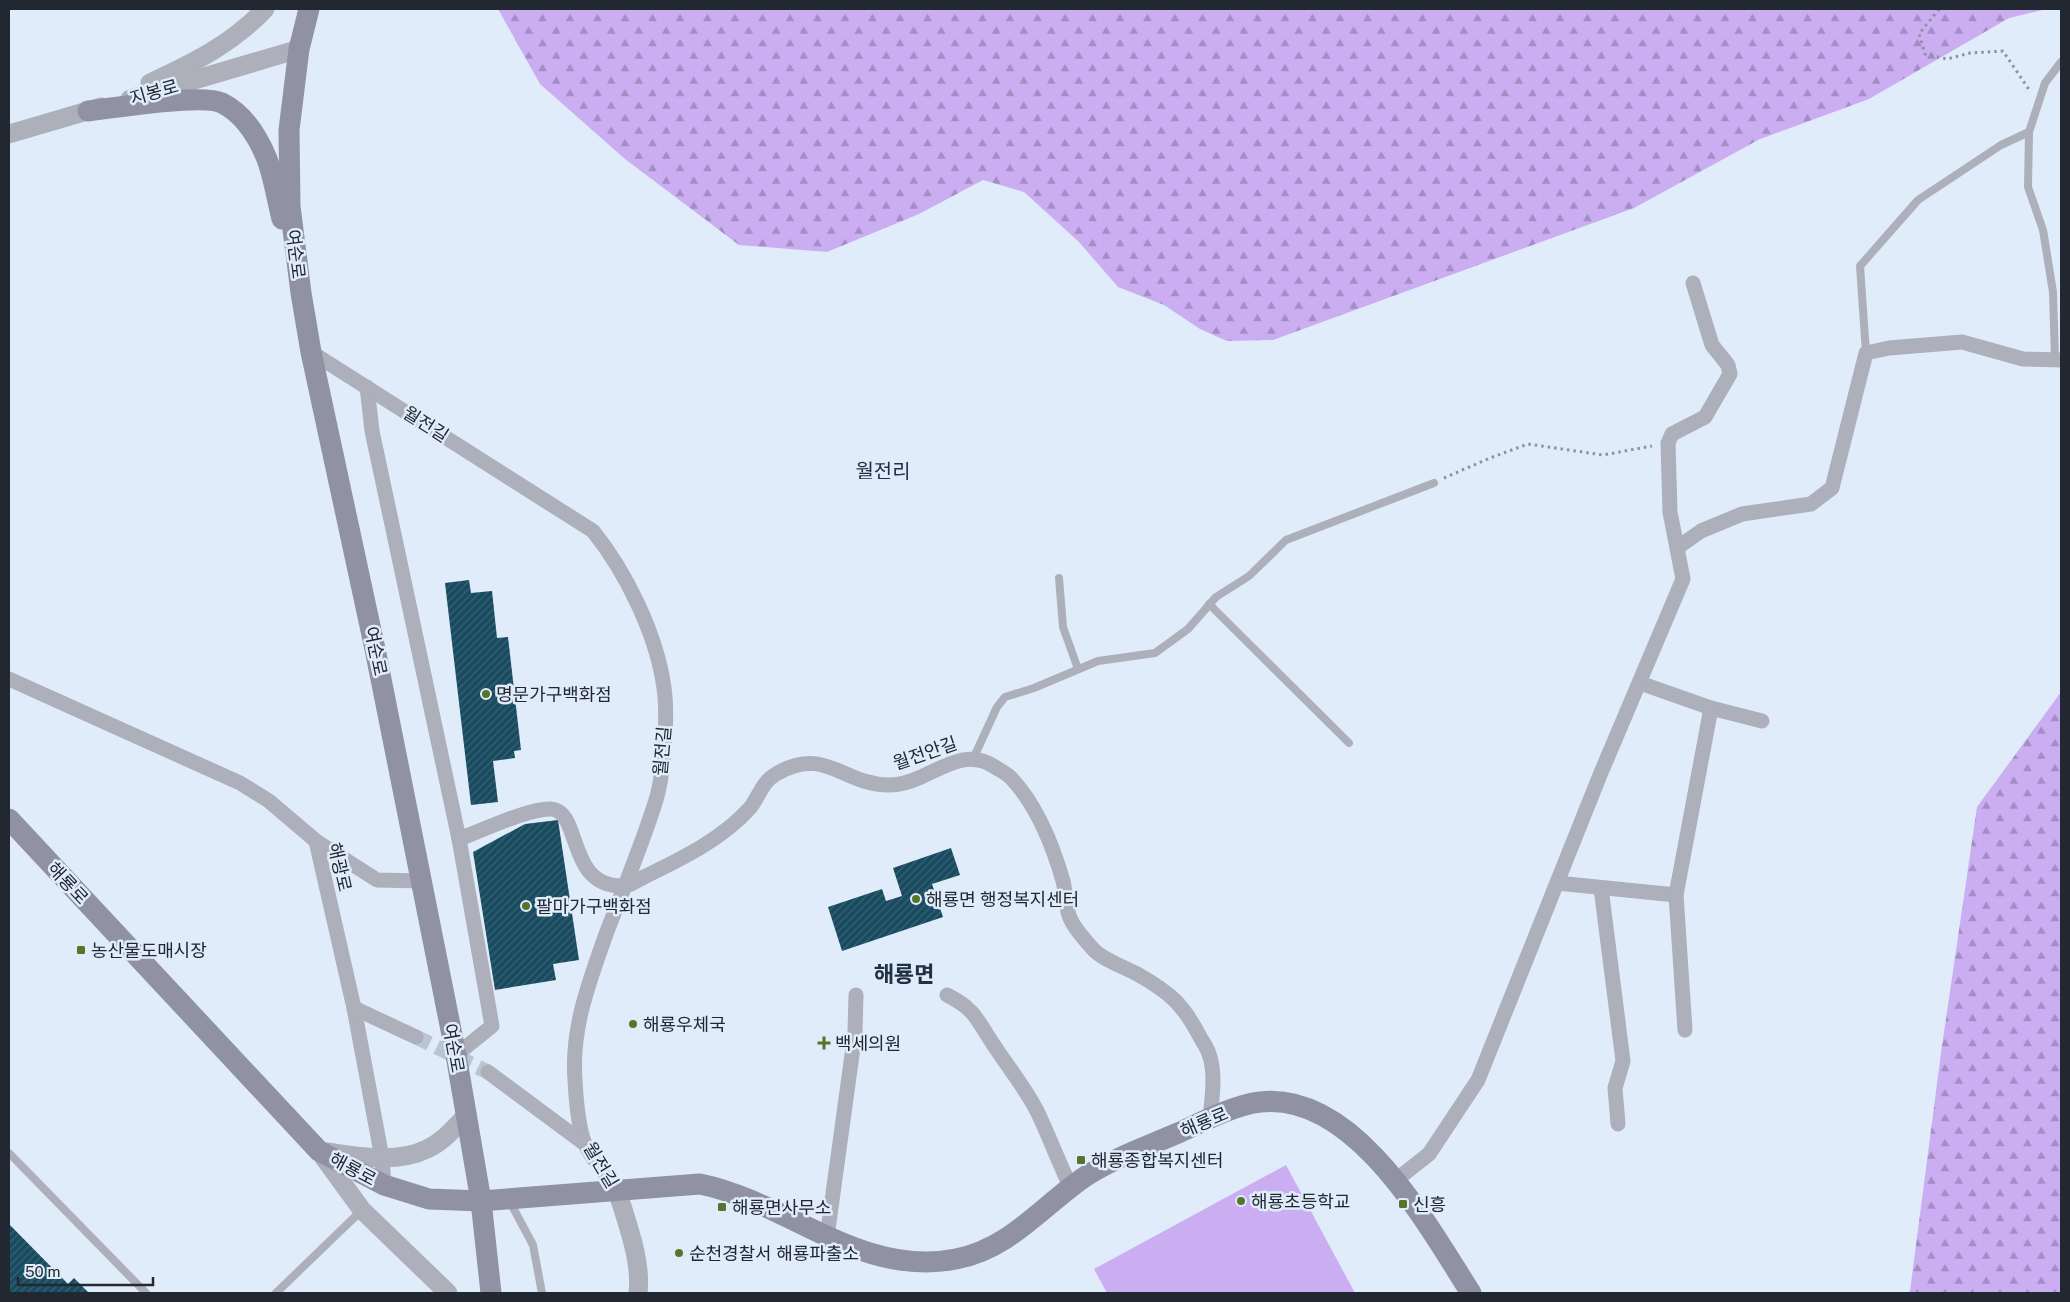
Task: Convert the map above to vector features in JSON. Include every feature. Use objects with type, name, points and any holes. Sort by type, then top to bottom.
[{"type":"main road","name":"여순로","points":[[309,9],[299,49],[289,130],[290,206],[301,293],[311,352],[375,649],[456,1055],[481,1201],[491,1293]]},
{"type":"main road","points":[[88,111],[196,99],[221,103],[235,112],[254,135],[268,161],[301,293]]},
{"type":"main road","name":"해룡로","points":[[9,820],[319,1150],[349,1168],[384,1185],[429,1198],[481,1201],[700,1184],[726,1189],[840,1244],[887,1259],[926,1262],[955,1260],[977,1254],[1002,1242],[1071,1188],[1104,1166],[1210,1118],[1257,1102],[1276,1101],[1322,1115],[1344,1130],[1371,1153],[1396,1180],[1471,1293]]},
{"type":"street","points":[[88,111],[211,54],[235,38],[265,9]]},
{"type":"street","name":"지봉로","points":[[9,134],[299,49]]},
{"type":"street","points":[[1396,1180],[1429,1154],[1478,1080],[1557,883],[1684,579],[1670,512],[1668,443],[1672,434],[1705,417],[1730,374],[1728,365],[1712,345],[1693,283]]},
{"type":"street","points":[[1677,548],[1701,531],[1742,514],[1811,504],[1832,488],[1866,354],[1889,348],[1962,342],[2023,359],[2058,360]]},
{"type":"street","name":"월전길","points":[[311,352],[594,531],[617,565],[638,606],[650,636],[665,688],[664,753],[656,799],[586,990],[576,1033],[574,1064],[576,1101],[585,1144],[617,1190],[635,1255],[639,1285],[638,1293]]},
{"type":"street","points":[[367,387],[372,431],[458,839],[492,1026],[456,1055]]},
{"type":"street","name":"해광로","points":[[9,679],[240,783],[269,801],[316,841],[354,1008],[382,1158],[384,1185]]},
{"type":"street","points":[[1640,683],[1712,708],[1762,720]]},
{"type":"street","points":[[1685,1030],[1676,894],[1712,708]]},
{"type":"street","name":"월전안길","points":[[624,887],[680,860],[720,835],[751,807],[768,780],[787,768],[805,762],[819,762],[858,778],[888,785],[916,781],[958,760],[974,757],[985,760],[1011,778],[1037,812],[1062,880],[1070,918],[1094,952],[1162,988],[1184,1008],[1210,1055],[1213,1087],[1210,1118]]},
{"type":"street","points":[[458,839],[536,811],[554,809],[563,815],[568,822],[583,864],[592,876],[602,882],[624,887]]},
{"type":"street","points":[[316,841],[377,880],[422,881]]},
{"type":"street","points":[[1557,883],[1676,894]]},
{"type":"street","points":[[1601,888],[1623,1061],[1616,1088],[1618,1124]]},
{"type":"street","points":[[827,1237],[855,1033],[856,995]]},
{"type":"street","points":[[947,995],[964,1004],[976,1015],[994,1046],[1019,1081],[1036,1110],[1071,1188]]},
{"type":"street","points":[[354,1008],[416,1037]]},
{"type":"street","points":[[488,1072],[585,1144]]},
{"type":"street","points":[[319,1150],[382,1158],[413,1154],[428,1149],[446,1136],[466,1116]]},
{"type":"street","points":[[319,1150],[362,1210],[448,1293]]},
{"type":"lane","points":[[2058,360],[2053,292],[2043,230],[2028,187],[2029,132],[2037,102],[2045,83],[2061,62]]},
{"type":"lane","points":[[1866,354],[1860,266],[1918,200],[2001,145],[2029,132]]},
{"type":"lane","points":[[974,757],[997,707],[1005,697],[1034,688],[1098,662],[1155,653],[1188,629],[1216,597],[1249,576],[1286,540],[1434,483]]},
{"type":"lane","points":[[1059,578],[1063,627],[1078,670]]},
{"type":"lane","points":[[1209,604],[1348,744]]},
{"type":"lane","points":[[9,1153],[146,1293]]},
{"type":"lane","points":[[509,1200],[533,1245],[542,1293]]},
{"type":"lane","points":[[276,1293],[362,1210]]},
{"type":"path","points":[[1940,9],[1919,34],[1925,54],[1947,59],[1970,52],[2003,51],[2037,102]]},
{"type":"path","points":[[1434,483],[1490,458],[1528,444],[1603,454],[1668,443]]},
{"type":"green space","points":[[498,9],[2047,9],[2009,18],[1869,99],[1760,139],[1634,208],[1273,340],[1227,341],[1200,329],[1164,305],[1118,287],[1079,242],[1024,192],[983,180],[919,214],[827,252],[739,245],[625,159],[540,84]]},
{"type":"green space","points":[[2061,692],[2061,1293],[1906,1293],[1910,1291],[1941,1053],[1977,807]]},
{"type":"green space","points":[[1286,1165],[1355,1293],[1107,1293],[1094,1269]]},
{"type":"building","name":"명문가구백화점","points":[[469,580],[471,593],[492,591],[497,638],[508,637],[521,750],[514,751],[515,758],[493,761],[498,802],[471,805],[445,583]]},
{"type":"building","name":"팔마가구백화점","points":[[558,820],[579,960],[553,964],[556,980],[495,990],[473,852],[525,824]]},
{"type":"building","name":"해룡면 행정복지센터","points":[[951,848],[960,875],[932,884],[943,917],[842,951],[828,907],[882,889],[886,901],[902,896],[893,868]]},
{"type":"building","points":[[9,1224],[68,1284],[74,1278],[89,1293],[9,1293]]},
{"type":"tunnel","points":[[416,1037],[488,1072]]},
{"type":"place","name":"명문가구백화점","points":[[486,694]]},
{"type":"place","name":"해룡면 행정복지센터","points":[[916,899]]},
{"type":"place","name":"팔마가구백화점","points":[[526,906]]},
{"type":"place","name":"농산물도매시장","points":[[81,950]]},
{"type":"place","name":"해룡우체국","points":[[633,1024]]},
{"type":"place","name":"백세의원","points":[[824,1043]]},
{"type":"place","name":"해룡종합복지센터","points":[[1081,1160]]},
{"type":"place","name":"해룡초등학교","points":[[1241,1201]]},
{"type":"place","name":"신흥","points":[[1403,1204]]},
{"type":"place","name":"해룡면사무소","points":[[722,1207]]},
{"type":"place","name":"순천경찰서 해룡파출소","points":[[679,1253]]},
{"type":"district","name":"월전리","points":[[883,471]]},
{"type":"district","name":"해룡면","points":[[904,974]]}]
